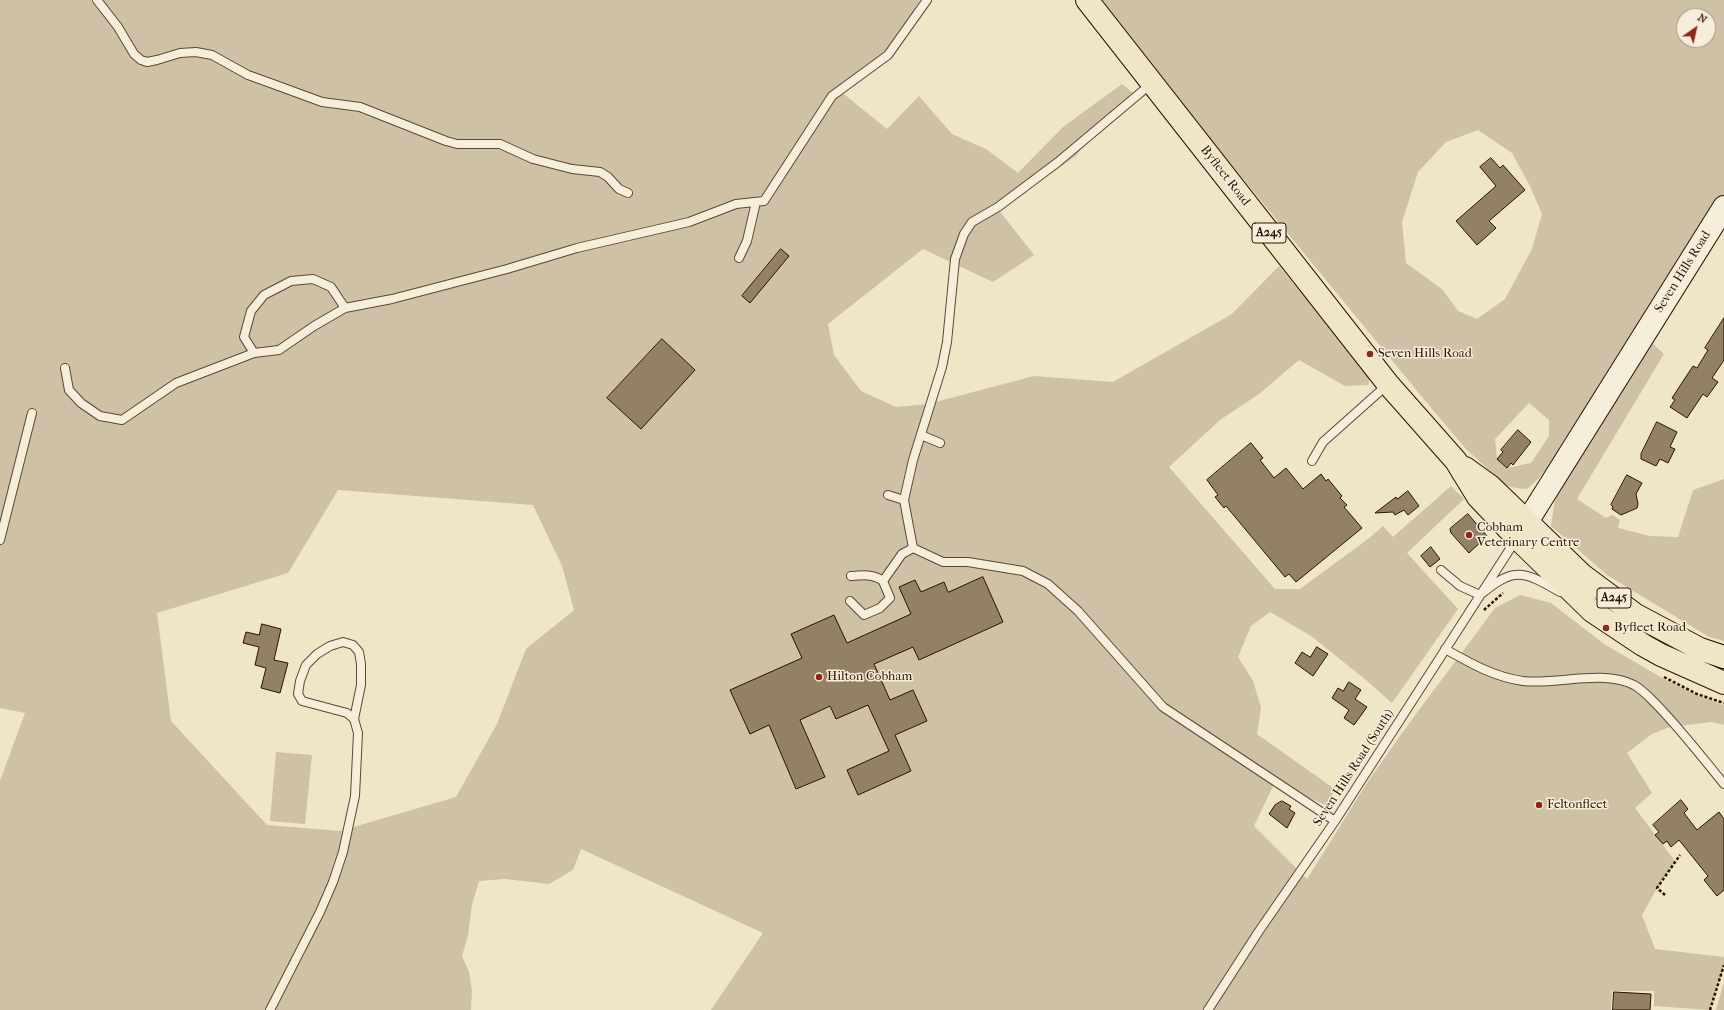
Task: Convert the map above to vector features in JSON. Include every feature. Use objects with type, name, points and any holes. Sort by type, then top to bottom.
[{"type":"main road","name":"Byfleet Road","points":[[1087,0],[1388,384],[1456,461],[1490,486],[1592,611],[1643,645],[1661,655],[1724,683]]},
{"type":"main road","name":"Seven Hills Road","points":[[1527,531],[1541,500],[1724,207]]},
{"type":"main road","name":"Byfleet Road","points":[[1527,531],[1636,615],[1700,650],[1724,657]]},
{"type":"lane","points":[[97,0],[118,27],[134,54],[141,60],[148,62],[167,56],[196,52],[212,55],[260,80],[322,102],[360,107],[446,141],[457,144],[500,144],[534,159],[572,169],[600,172],[608,177],[619,189],[628,193]]},
{"type":"lane","points":[[65,368],[68,390],[81,403],[100,416],[122,420],[176,383],[254,352],[279,350],[345,308],[392,299],[500,271],[577,248],[689,222],[736,204],[764,201],[832,96],[888,55],[927,0]]},
{"type":"lane","points":[[913,548],[904,500],[921,435],[942,367],[947,342],[955,259],[964,234],[972,222],[998,207],[1058,162],[1152,83]]},
{"type":"lane","points":[[739,258],[747,241],[756,202]]},
{"type":"lane","points":[[254,352],[244,337],[251,311],[264,295],[291,281],[313,279],[331,287],[345,308]]},
{"type":"lane","points":[[1312,462],[1323,442],[1388,384]]},
{"type":"lane","points":[[0,540],[32,413]]},
{"type":"lane","points":[[921,435],[940,443]]},
{"type":"lane","points":[[888,494],[904,500]]},
{"type":"lane","name":"Seven Hills Road (South)","points":[[1208,1010],[1259,931],[1335,821],[1480,595],[1527,531]]},
{"type":"lane","points":[[884,581],[902,554],[913,548]]},
{"type":"lane","points":[[913,548],[943,562],[968,562],[1023,571],[1048,584],[1078,611],[1163,707],[1335,821]]},
{"type":"lane","points":[[1441,570],[1460,586],[1480,595],[1506,576],[1522,574],[1549,585],[1592,611]]},
{"type":"lane","points":[[850,601],[864,615],[880,608],[890,598],[884,581],[876,576],[851,576]]},
{"type":"lane","points":[[270,1010],[320,912],[333,882],[343,852],[355,796],[358,733],[354,719],[361,685],[361,664],[360,652],[353,645],[343,642],[330,646],[317,654],[306,665],[300,681],[298,694],[302,701],[347,713],[354,719]]},
{"type":"lane","points":[[1445,649],[1485,671],[1505,678],[1524,681],[1540,681],[1606,678],[1621,680],[1634,685],[1643,691],[1672,721],[1724,784]]},
{"type":"path","points":[[1480,614],[1495,599],[1506,591]]},
{"type":"path","points":[[1661,676],[1697,694],[1724,703]]},
{"type":"path","points":[[1665,895],[1658,888],[1680,855]]},
{"type":"path","points":[[1710,1010],[1724,965]]},
{"type":"shaded area","points":[[0,0],[920,0],[888,55],[840,91],[887,129],[919,96],[952,134],[986,149],[1018,173],[1063,127],[1122,84],[1139,98],[1096,129],[1076,156],[998,209],[1034,255],[993,282],[923,249],[828,324],[834,355],[861,391],[896,407],[928,404],[1034,376],[1113,382],[1232,314],[1279,266],[1370,377],[1368,385],[1345,386],[1299,360],[1259,394],[1220,420],[1169,467],[1275,589],[1300,589],[1368,539],[1383,526],[1393,537],[1451,486],[1464,499],[1407,553],[1458,609],[1392,703],[1311,636],[1270,612],[1251,626],[1238,657],[1253,681],[1261,707],[1257,734],[1336,790],[1325,805],[1275,782],[1254,826],[1307,879],[1367,783],[1402,733],[1495,608],[1520,595],[1551,603],[1604,644],[1662,678],[1697,695],[1724,705],[1724,725],[1712,722],[1670,727],[1652,734],[1627,753],[1652,793],[1635,808],[1675,861],[1657,888],[1642,915],[1655,949],[1724,957],[1724,965],[1710,1010],[1654,1006],[1654,991],[1612,991],[1611,1010],[711,1010],[763,933],[581,849],[573,870],[549,884],[505,879],[479,881],[472,905],[468,935],[462,956],[469,972],[472,991],[471,1010],[0,1010],[0,781],[25,713],[0,708]],"holes":[[[338,490],[533,505],[562,566],[574,610],[526,649],[497,724],[456,797],[340,831],[267,825],[171,721],[157,613],[288,573]]]},
{"type":"shaded area","points":[[1101,0],[1724,0],[1724,198],[1590,416],[1538,479],[1527,489],[1505,485],[1466,449],[1138,51]],"holes":[[[1478,130],[1512,153],[1530,186],[1542,214],[1532,249],[1505,299],[1477,319],[1458,311],[1443,290],[1406,263],[1402,222],[1418,172],[1446,142]],[[1529,403],[1549,420],[1549,436],[1531,463],[1507,468],[1497,459],[1495,439]]]},
{"type":"shaded area","points":[[1649,340],[1664,354],[1577,499],[1606,518],[1612,515],[1620,520],[1618,528],[1650,536],[1678,537],[1693,490],[1724,479],[1724,641],[1709,637],[1607,575],[1551,526],[1557,486]]},
{"type":"shaded area","points":[[276,752],[312,755],[305,824],[270,821]]},
{"type":"shaded area","points":[[1724,982],[1724,1010],[1716,1010]]},
{"type":"building","points":[[1491,158],[1500,168],[1503,165],[1525,190],[1489,221],[1496,228],[1477,245],[1456,221],[1496,186],[1480,167]]},
{"type":"building","points":[[781,249],[789,256],[750,303],[742,296]]},
{"type":"building","points":[[1724,318],[1724,360],[1712,378],[1718,382],[1707,397],[1703,394],[1687,418],[1670,407],[1675,400],[1672,398],[1693,366],[1697,368],[1708,350],[1705,348]]},
{"type":"building","points":[[662,339],[695,370],[641,429],[607,398]]},
{"type":"building","points":[[1657,422],[1677,432],[1670,447],[1675,449],[1668,463],[1660,459],[1656,466],[1641,459],[1641,454]]},
{"type":"building","points":[[1518,430],[1531,442],[1513,465],[1511,463],[1507,468],[1497,459],[1503,452],[1501,450]]},
{"type":"building","points":[[1251,443],[1263,458],[1260,460],[1274,478],[1286,468],[1303,489],[1321,474],[1326,481],[1328,479],[1342,496],[1340,498],[1347,505],[1344,507],[1362,528],[1296,582],[1289,574],[1285,577],[1226,506],[1224,508],[1215,497],[1218,495],[1207,480]]},
{"type":"building","points":[[1627,475],[1642,483],[1636,494],[1638,504],[1637,508],[1621,515],[1612,509],[1613,507],[1611,505]]},
{"type":"building","points":[[1408,491],[1419,506],[1408,515],[1404,510],[1395,515],[1393,512],[1375,513],[1396,497],[1397,499]]},
{"type":"building","name":"Cobham Veterinary Centre","points":[[1468,514],[1487,536],[1469,553],[1451,533],[1450,529]]},
{"type":"building","points":[[1431,547],[1440,559],[1430,567],[1421,556]]},
{"type":"building","name":"Hilton Cobham","points":[[983,577],[1003,622],[919,660],[913,647],[874,664],[890,700],[913,690],[927,721],[895,735],[911,771],[858,795],[847,770],[889,751],[868,705],[836,719],[830,706],[800,720],[825,777],[796,789],[769,725],[750,734],[730,690],[802,658],[791,634],[834,615],[847,643],[911,614],[899,587],[915,580],[921,592],[944,582],[948,592]]},
{"type":"building","points":[[262,624],[281,629],[274,660],[288,663],[280,693],[261,688],[266,668],[255,665],[259,647],[243,643],[246,632],[259,635]]},
{"type":"building","points":[[1317,647],[1328,654],[1313,676],[1295,663],[1302,652],[1310,657]]},
{"type":"building","points":[[1349,682],[1361,690],[1355,699],[1367,707],[1354,725],[1344,718],[1349,710],[1332,698],[1338,688],[1343,691]]},
{"type":"building","points":[[1681,800],[1688,809],[1684,813],[1697,830],[1719,812],[1724,819],[1724,890],[1717,896],[1704,880],[1708,876],[1679,840],[1671,847],[1667,841],[1663,844],[1655,835],[1659,832],[1653,825]]},
{"type":"building","points":[[1282,801],[1291,806],[1289,809],[1295,813],[1287,828],[1269,814],[1275,805]]},
{"type":"building","points":[[1614,992],[1651,994],[1650,1010],[1613,1010]]},
{"type":"place","name":"Seven Hills Road","points":[[1370,354]]},
{"type":"place","name":"Cobham Veterinary Centre","points":[[1469,535]]},
{"type":"place","name":"Byfleet Road","points":[[1606,628]]},
{"type":"place","name":"Hilton Cobham","points":[[819,677]]},
{"type":"place","name":"Feltonfleet","points":[[1539,805]]}]
